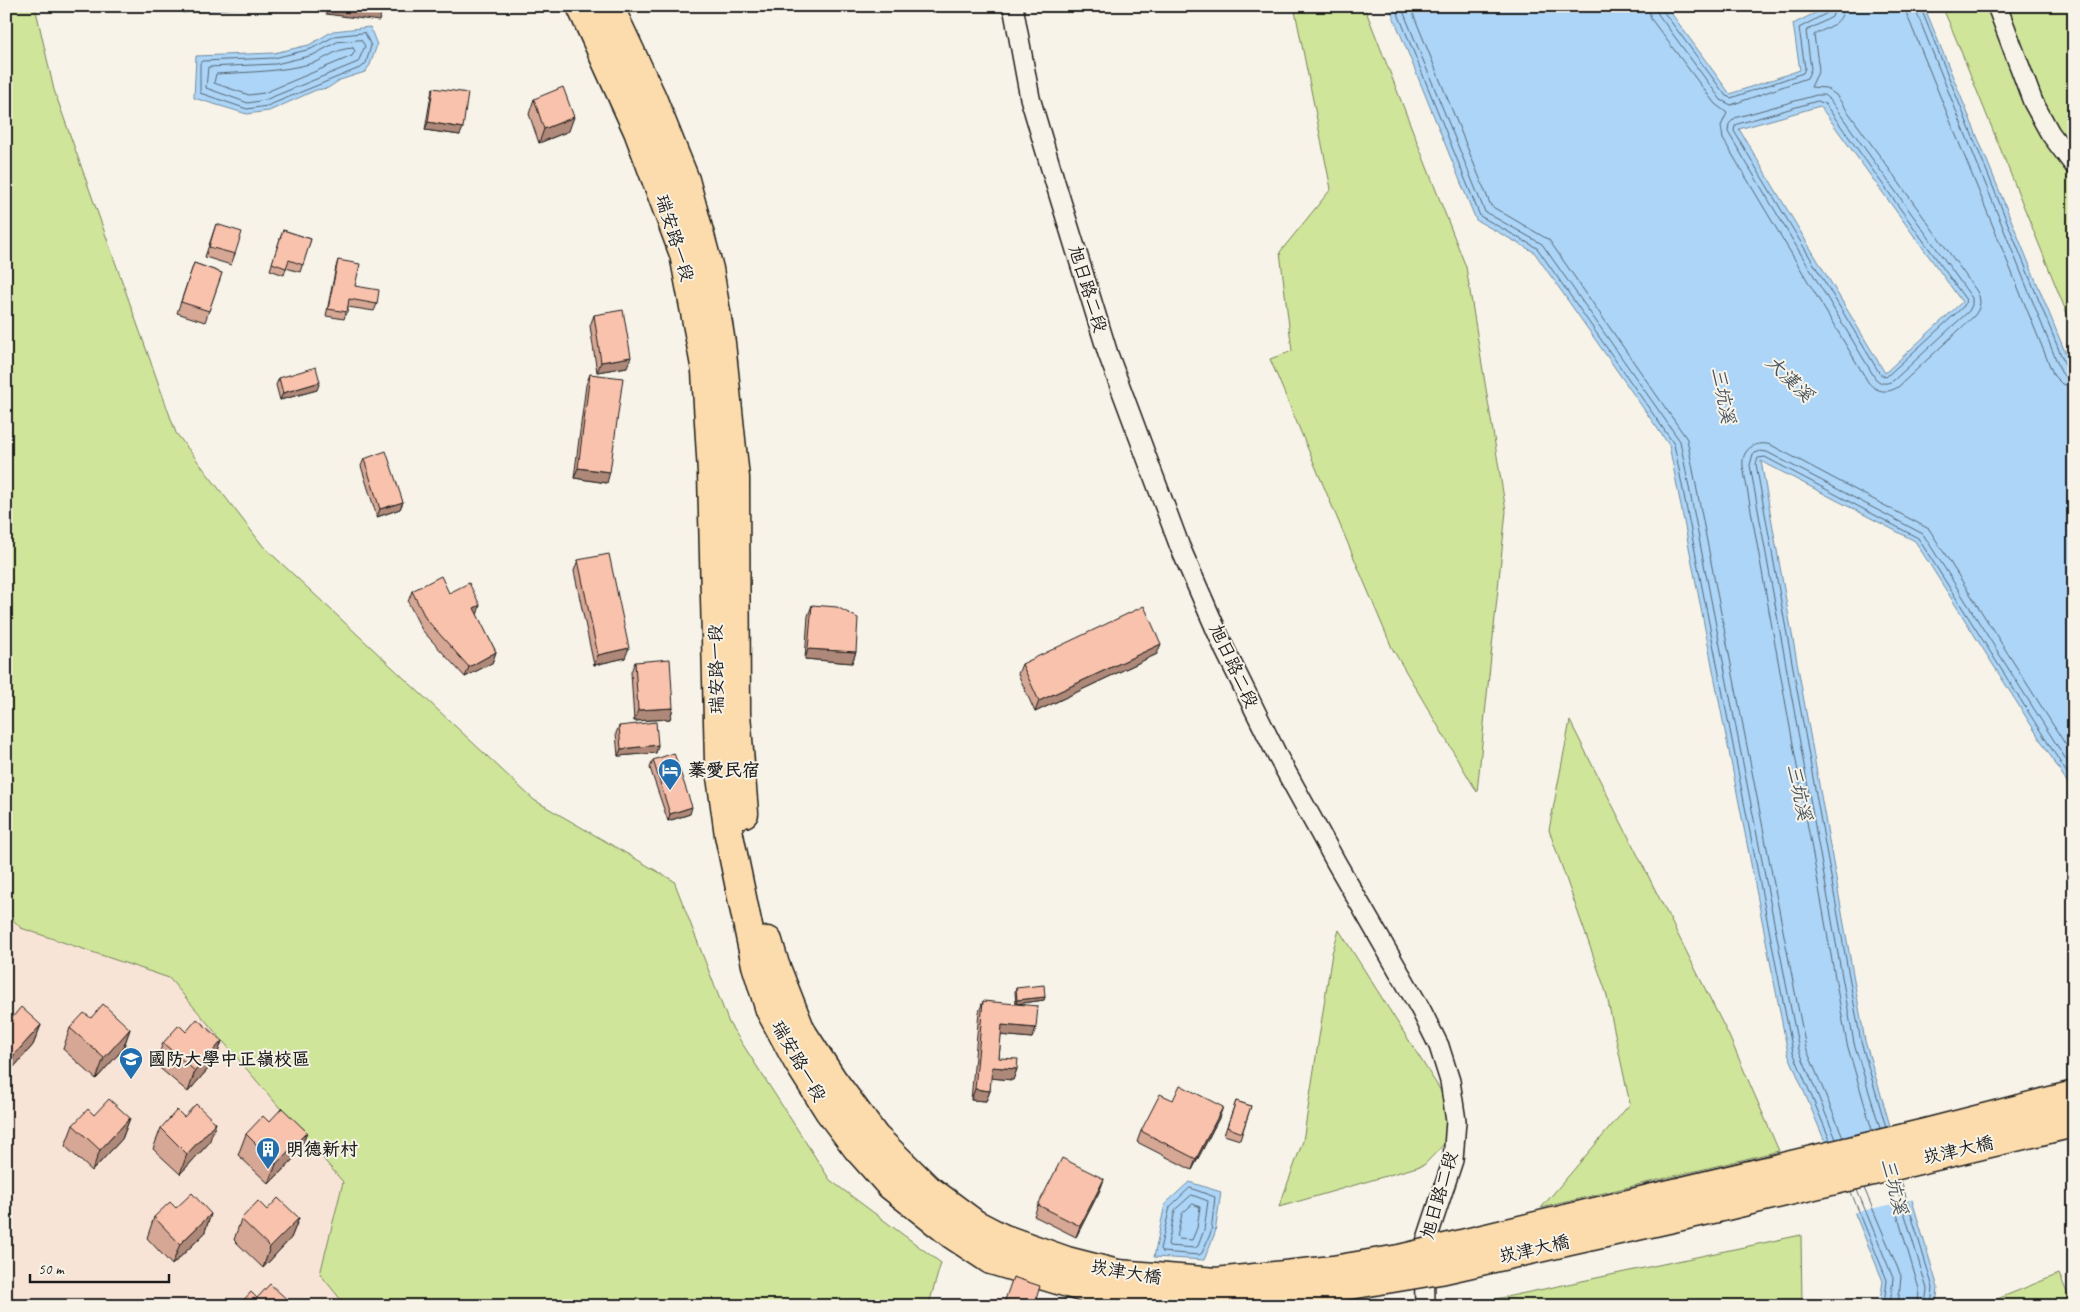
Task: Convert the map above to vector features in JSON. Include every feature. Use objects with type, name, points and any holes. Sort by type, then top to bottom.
[{"type":"main road","name":"瑞安路一段","points":[[581,6],[638,131],[684,254],[706,371],[712,474],[719,762],[729,835],[756,965],[770,1010],[798,1062],[828,1111],[857,1148],[890,1185],[953,1235],[996,1249]]},
{"type":"main road","name":"瑞安路一段","points":[[609,6],[652,98],[685,180],[710,269],[721,343],[735,478],[736,714],[742,800],[757,900],[775,965],[801,1031],[832,1079],[875,1137],[928,1189],[974,1224],[996,1249]]},
{"type":"main road","name":"崁津大橋","points":[[996,1249],[1067,1261],[1118,1274],[1216,1282],[1333,1270],[1399,1259],[1925,1134],[2074,1095]]},
{"type":"main road","name":"崁津大橋","points":[[996,1249],[1108,1295],[1167,1304],[1235,1304],[1440,1270],[1726,1206],[2074,1123]]},
{"type":"street","name":"旭日路二段","points":[[1013,6],[1030,98],[1055,182],[1108,354],[1180,548],[1226,650],[1278,757],[1421,1010],[1439,1046],[1450,1081],[1456,1121],[1453,1160],[1424,1248],[1425,1306]]},
{"type":"street","points":[[1997,6],[2033,102],[2050,133],[2074,166]]},
{"type":"shaded area","name":"國防大學中正嶺校區","points":[[6,913],[21,928],[169,978],[343,1182],[320,1274],[346,1306],[6,1306]]},
{"type":"green space","points":[[6,6],[35,6],[54,90],[176,433],[263,546],[534,800],[674,881],[729,1023],[830,1180],[941,1263],[930,1306],[346,1306],[320,1274],[343,1182],[169,978],[21,928],[6,913]]},
{"type":"green space","points":[[1294,6],[1364,6],[1466,267],[1506,511],[1477,792],[1392,648],[1270,359],[1292,351],[1280,252],[1331,189]]},
{"type":"green space","points":[[1942,6],[2074,6],[2074,331],[1954,34]]},
{"type":"green space","points":[[1570,721],[1729,1036],[1779,1151],[1541,1208],[1630,1104],[1606,992],[1549,830]]},
{"type":"green space","points":[[1339,930],[1451,1107],[1448,1140],[1424,1165],[1279,1207],[1303,1141],[1332,953]]},
{"type":"green space","points":[[1801,1235],[1802,1306],[1463,1306]]},
{"type":"green space","points":[[2059,1274],[2073,1306],[1990,1306],[1990,1302]]},
{"type":"water","points":[[170,6],[260,6],[183,13]]},
{"type":"water","points":[[1389,6],[1666,6],[1730,94],[1800,70],[1793,24],[1829,6],[1924,6],[2074,374],[2074,793],[1915,541],[1761,461],[1865,1041],[1938,1288],[1936,1306],[1879,1306],[1883,1281],[1788,1053],[1669,445],[1534,252],[1476,220]],"holes":[[[1820,106],[1962,302],[1885,373],[1739,129]]]},
{"type":"water","points":[[370,27],[377,45],[370,65],[365,72],[340,80],[328,88],[316,90],[269,111],[247,114],[194,98],[196,56],[274,53],[309,45],[333,31]]},
{"type":"water","points":[[1189,1182],[1221,1192],[1215,1233],[1204,1260],[1154,1257],[1165,1204]]},
{"type":"pier","points":[[1894,1129],[1915,1199],[1852,1213],[1824,1147]]},
{"type":"building","points":[[350,6],[383,6],[382,11]]},
{"type":"building","points":[[563,87],[574,117],[544,129],[534,99]]},
{"type":"building","points":[[433,88],[468,93],[463,128],[428,122]]},
{"type":"building","points":[[216,224],[242,232],[235,254],[209,247]]},
{"type":"building","points":[[283,230],[311,239],[303,265],[289,260],[286,268],[272,263]]},
{"type":"building","points":[[338,260],[360,264],[355,286],[379,290],[377,304],[349,299],[347,312],[328,309]]},
{"type":"building","points":[[194,263],[222,273],[209,311],[181,302]]},
{"type":"building","points":[[623,310],[631,357],[601,362],[594,315]]},
{"type":"building","points":[[316,367],[320,382],[283,393],[279,378]]},
{"type":"building","points":[[590,374],[623,378],[610,472],[578,468]]},
{"type":"building","points":[[386,451],[403,502],[380,509],[364,459]]},
{"type":"building","points":[[609,554],[629,648],[598,655],[578,560]]},
{"type":"building","points":[[441,576],[449,593],[469,583],[480,605],[474,608],[496,652],[469,667],[426,619],[412,591]]},
{"type":"building","points":[[812,605],[837,607],[858,618],[856,652],[808,649]]},
{"type":"building","points":[[1144,606],[1161,644],[1039,701],[1022,664]]},
{"type":"building","points":[[670,659],[673,708],[638,710],[635,662]]},
{"type":"building","points":[[656,722],[658,745],[621,749],[619,726]]},
{"type":"building","name":"蓁愛民宿","points":[[674,753],[692,807],[670,814],[653,760]]},
{"type":"building","points":[[1044,985],[1045,997],[1017,1000],[1016,988]]},
{"type":"building","points":[[983,1001],[1038,1006],[1036,1028],[1002,1025],[999,1058],[1018,1059],[1017,1069],[992,1067],[990,1091],[975,1089]]},
{"type":"building","points":[[103,1004],[130,1029],[104,1058],[70,1028],[84,1013],[91,1018]]},
{"type":"building","points":[[21,1007],[41,1025],[14,1055],[6,1048],[6,1015],[11,1019]]},
{"type":"building","points":[[197,1019],[222,1041],[195,1071],[163,1043],[179,1025],[186,1032]]},
{"type":"building","points":[[1180,1085],[1223,1107],[1196,1159],[1141,1131],[1160,1094],[1173,1100]]},
{"type":"building","points":[[109,1099],[130,1118],[100,1150],[73,1125],[88,1109],[94,1115]]},
{"type":"building","points":[[1236,1101],[1251,1106],[1242,1133],[1227,1127]]},
{"type":"building","points":[[196,1104],[216,1123],[187,1154],[161,1128],[177,1110],[184,1117]]},
{"type":"building","points":[[282,1108],[307,1132],[276,1164],[246,1134],[263,1116],[269,1122]]},
{"type":"building","points":[[1062,1158],[1104,1179],[1080,1226],[1038,1205]]},
{"type":"building","points":[[192,1193],[211,1214],[180,1244],[154,1217],[170,1202],[176,1208]]},
{"type":"building","points":[[278,1198],[299,1218],[270,1247],[241,1219],[258,1201],[267,1210]]},
{"type":"building","points":[[1013,1277],[1040,1286],[1034,1306],[1003,1306]]},
{"type":"building","points":[[270,1284],[291,1303],[289,1306],[238,1306],[251,1292],[257,1298]]},
{"type":"place","name":"蓁愛民宿","points":[[670,791]]},
{"type":"place","name":"國防大學中正嶺校區","points":[[131,1080]]},
{"type":"place","name":"明德新村","points":[[268,1170]]},
{"type":"water label","name":"大漢溪","points":[[1790,378]]},
{"type":"water label","name":"三坑溪","points":[[1724,395]]},
{"type":"water label","name":"三坑溪","points":[[1800,792]]},
{"type":"water label","name":"三坑溪","points":[[1895,1186]]}]
